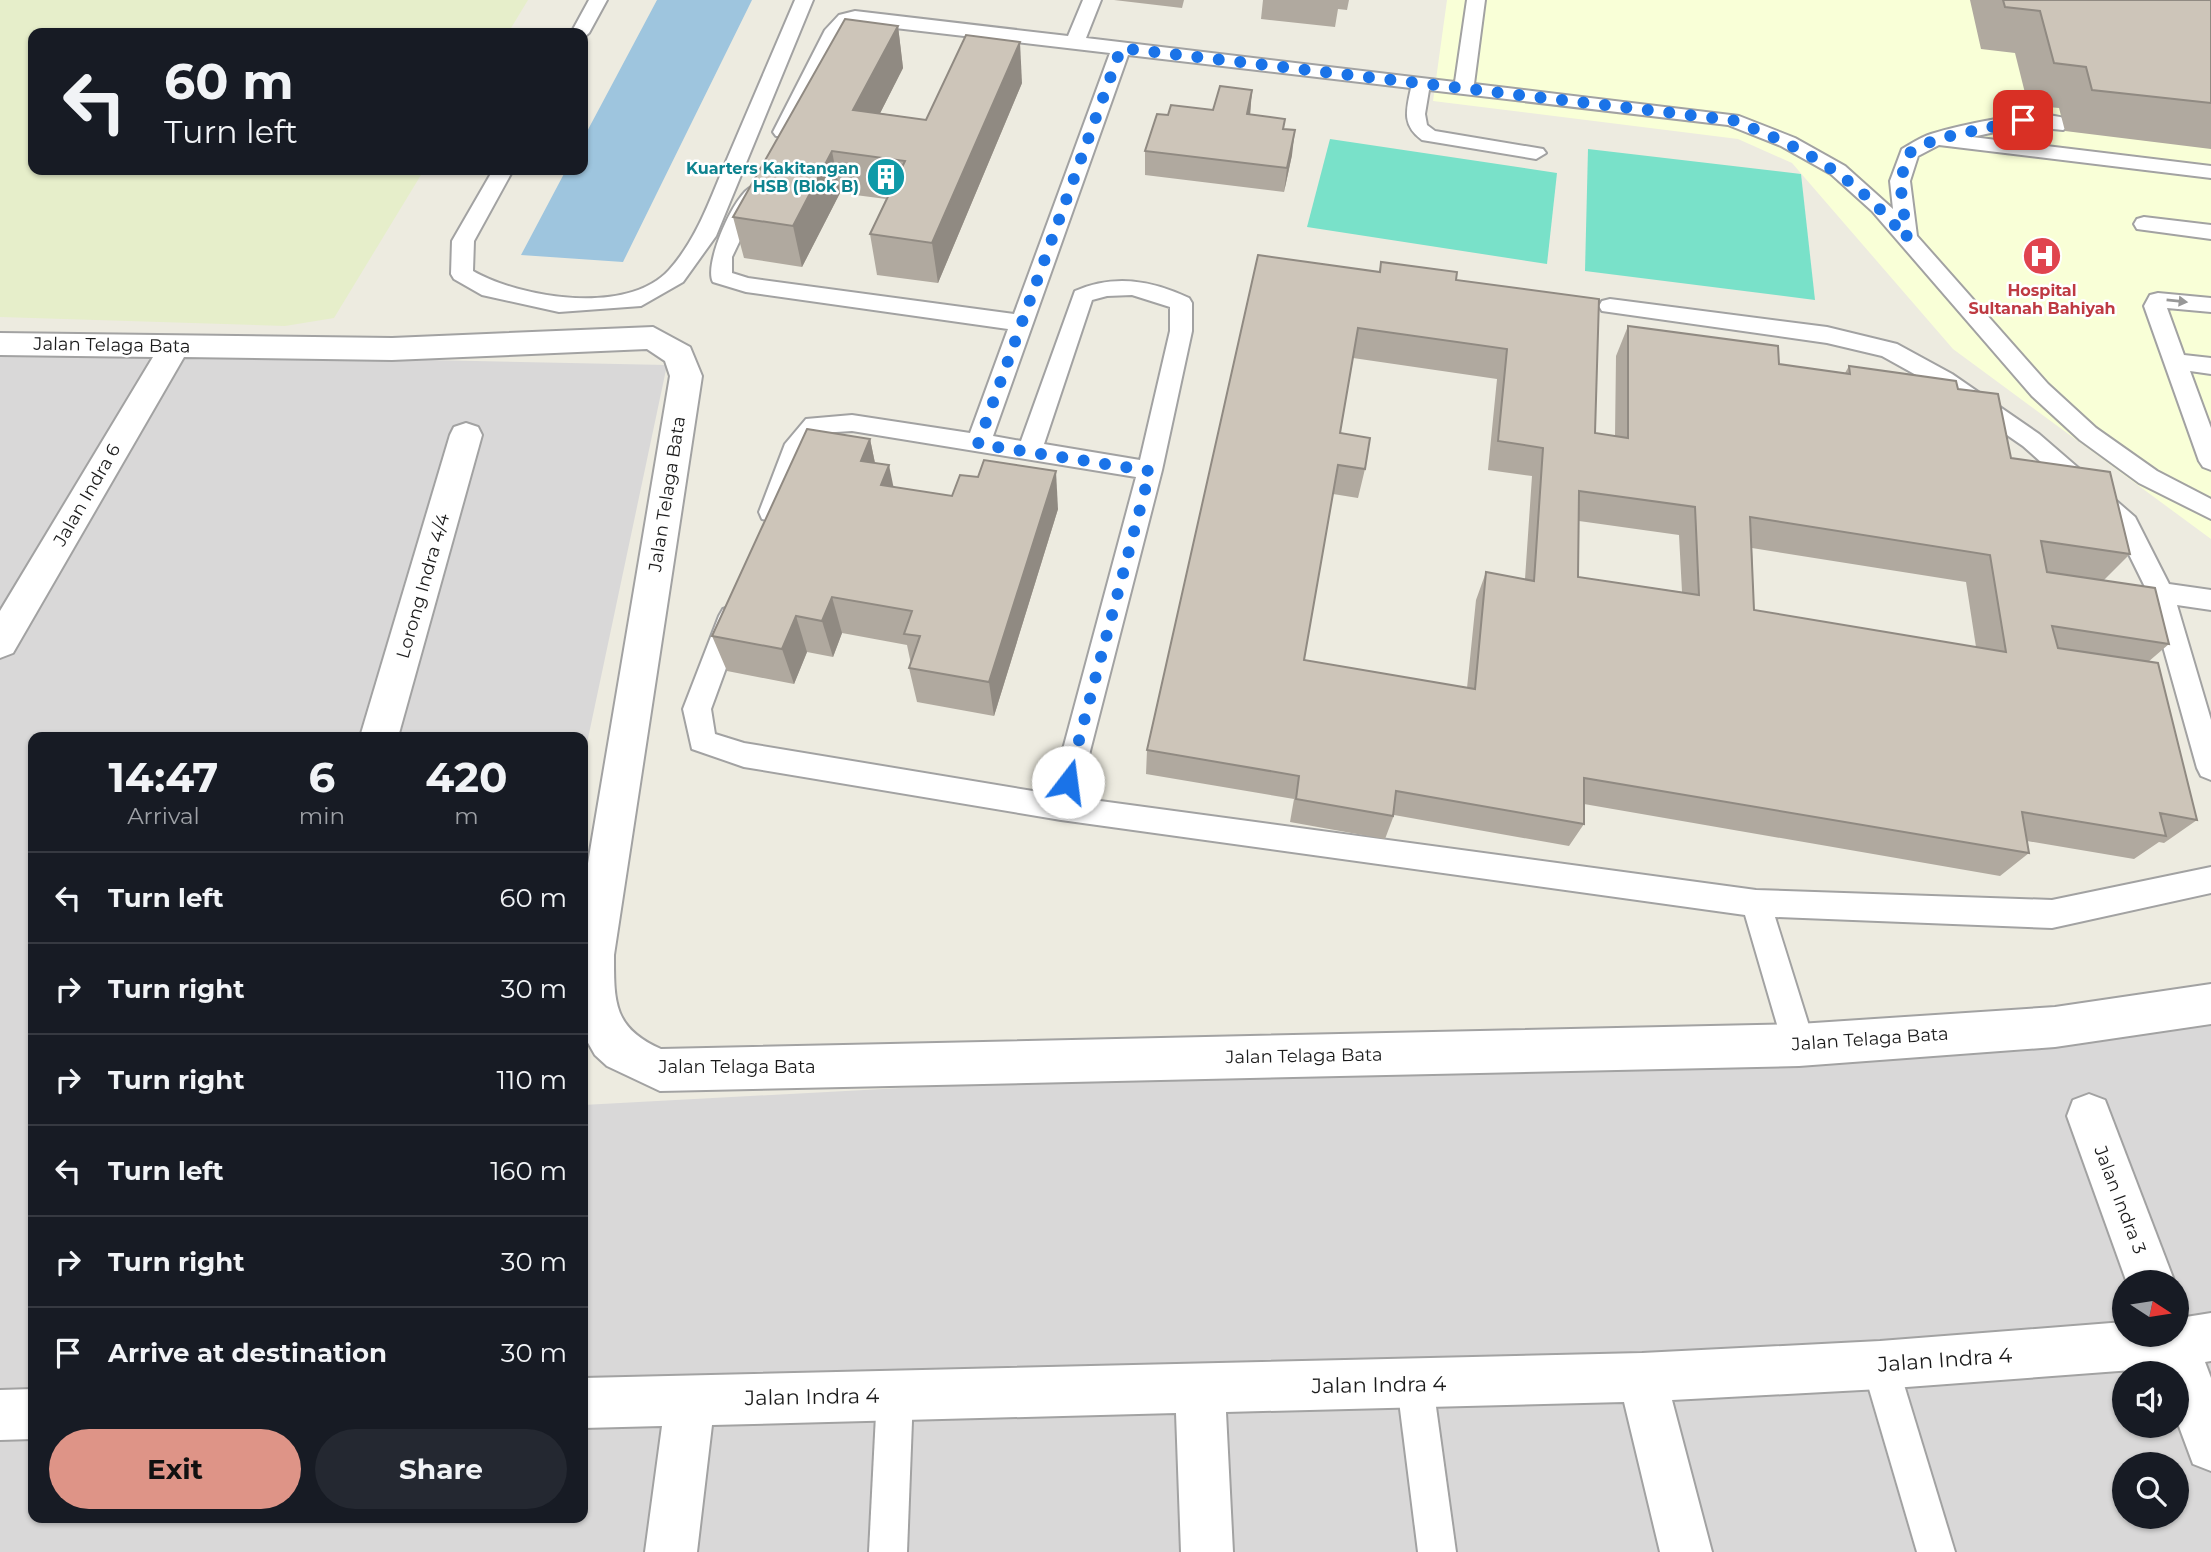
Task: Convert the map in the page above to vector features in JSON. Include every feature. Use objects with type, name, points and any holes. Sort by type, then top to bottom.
[{"type":"street","name":"Jalan Telaga Bata","points":[[0,344],[392,349],[653,338],[679,355],[686,376],[593,955],[592,1002],[606,1036],[627,1058],[660,1070],[1799,1045],[2055,1027],[2211,1004]]},
{"type":"street","name":"Jalan Indra 6","points":[[0,643],[175,346]]},
{"type":"street","name":"Lorong Indra 4/4","points":[[380,732],[466,435]]},
{"type":"street","name":"Jalan Indra 3","points":[[2089,1116],[2146,1270]]},
{"type":"street","name":"Jalan Indra 4","points":[[588,1403],[1200,1387],[1415,1385],[1642,1377],[1880,1365],[2112,1344]]},
{"type":"street","points":[[2187,1348],[2211,1446]]},
{"type":"street","points":[[1642,1377],[1686,1552]]},
{"type":"street","points":[[1200,1387],[1207,1552]]},
{"type":"street","points":[[671,1552],[690,1401]]},
{"type":"street","points":[[0,1415],[28,1414]]},
{"type":"lane","points":[[583,28],[598,0]]},
{"type":"lane","points":[[500,175],[463,241],[462,274],[490,290],[559,304],[633,301],[675,278],[705,236],[804,0]]},
{"type":"lane","points":[[1075,42],[1092,0]]},
{"type":"lane","points":[[1464,89],[1476,0]]},
{"type":"lane","points":[[775,150],[834,30],[846,19],[1075,42],[1732,120],[1788,142],[1838,170],[1879,206],[2040,390],[2088,434],[2148,477],[2211,510]]},
{"type":"lane","points":[[978,444],[1121,48]]},
{"type":"lane","points":[[1421,84],[1415,114],[1418,128],[1429,136],[1536,153]]},
{"type":"lane","points":[[1907,239],[1900,181],[1909,153],[1936,139],[2023,120],[2063,124]]},
{"type":"lane","points":[[1936,139],[2211,172]]},
{"type":"lane","points":[[762,173],[721,257],[721,277],[746,285],[1021,323]]},
{"type":"lane","points":[[2144,223],[2211,232]]},
{"type":"lane","points":[[1029,452],[1083,296],[1096,289],[1117,286],[1164,294],[1181,303],[1181,331],[1150,471],[1061,808]]},
{"type":"lane","points":[[2211,305],[2158,300],[2155,306],[2211,461]]},
{"type":"lane","points":[[1610,306],[1828,335],[1889,350],[1966,395],[2031,440],[2126,524],[2161,593],[2202,701],[2211,768]]},
{"type":"lane","points":[[2173,361],[2211,366]]},
{"type":"lane","points":[[764,533],[797,444],[814,425],[852,423],[1150,471]]},
{"type":"lane","points":[[2161,593],[2211,600]]},
{"type":"lane","points":[[740,596],[697,709],[702,741],[744,755],[1061,808],[1756,903],[2052,914],[2211,880]]},
{"type":"lane","points":[[1756,903],[1799,1045]]},
{"type":"lane","points":[[1880,1365],[1936,1552]]},
{"type":"lane","points":[[1415,1385],[1437,1552]]},
{"type":"lane","points":[[888,1552],[895,1395]]},
{"type":"shaded area","points":[[0,0],[528,0],[511,28],[28,28],[28,175],[421,175],[334,318],[285,326],[0,317]]},
{"type":"shaded area","points":[[657,0],[752,0],[623,262],[521,255],[563,175],[588,175],[588,130]]},
{"type":"shaded area","name":"Hospital Sultanah Bahiyah","points":[[1447,0],[2211,0],[2211,539],[1953,349],[1792,163],[1738,139],[1433,101]]},
{"type":"shaded area","points":[[1330,139],[1557,173],[1547,264],[1307,227]]},
{"type":"shaded area","points":[[1588,149],[1801,174],[1815,300],[1585,271]]},
{"type":"shaded area","points":[[0,351],[667,365],[588,738],[588,732],[28,732],[28,1523],[588,1523],[588,1105],[2211,1018],[2211,1552],[0,1552]]},
{"type":"building","points":[[2003,0],[2211,0],[2211,103],[2092,90],[2086,67],[2054,63],[2040,11],[2005,7]]},
{"type":"building","points":[[845,19],[898,26],[853,110],[926,120],[966,35],[1020,42],[932,243],[870,234],[905,161],[832,151],[793,226],[733,217]]},
{"type":"building","points":[[1220,86],[1252,90],[1247,114],[1285,119],[1283,129],[1295,130],[1287,168],[1145,151],[1157,114],[1168,115],[1171,105],[1213,110]]},
{"type":"building","points":[[1258,255],[1380,272],[1381,262],[1457,272],[1456,280],[1599,299],[1595,433],[1628,438],[1628,326],[1778,346],[1779,364],[1850,374],[1849,366],[1956,381],[1958,389],[1998,394],[2011,458],[2110,472],[2130,554],[2041,541],[2047,572],[2155,588],[2169,644],[2052,626],[2058,648],[2158,663],[2197,820],[2160,813],[2166,836],[2022,812],[2029,853],[1584,778],[1584,824],[1396,791],[1393,816],[1296,799],[1299,776],[1147,750]],"holes":[[[1358,328],[1507,349],[1498,441],[1543,448],[1534,581],[1486,572],[1475,689],[1304,660],[1338,465],[1365,469],[1370,438],[1340,433]],[[1579,491],[1695,507],[1699,595],[1578,577]],[[1750,517],[1990,555],[2006,652],[1754,610]]]},
{"type":"building","points":[[807,429],[870,439],[861,461],[889,465],[881,485],[952,496],[960,475],[978,477],[984,460],[1056,471],[989,682],[909,668],[920,636],[904,634],[912,611],[832,597],[822,621],[796,616],[782,649],[712,636]]},
{"type":"place","name":"Kuarters Kakitangan HSB (Blok B)","points":[[886,177]]},
{"type":"place","name":"Hospital Sultanah Bahiyah","points":[[2042,256]]},
{"type":"route","points":[[1068,782],[1150,471],[978,444],[1121,48],[1732,120],[1788,142],[1838,170],[1879,206],[1907,239],[1900,181],[1909,153],[1936,139],[2023,120]]}]
